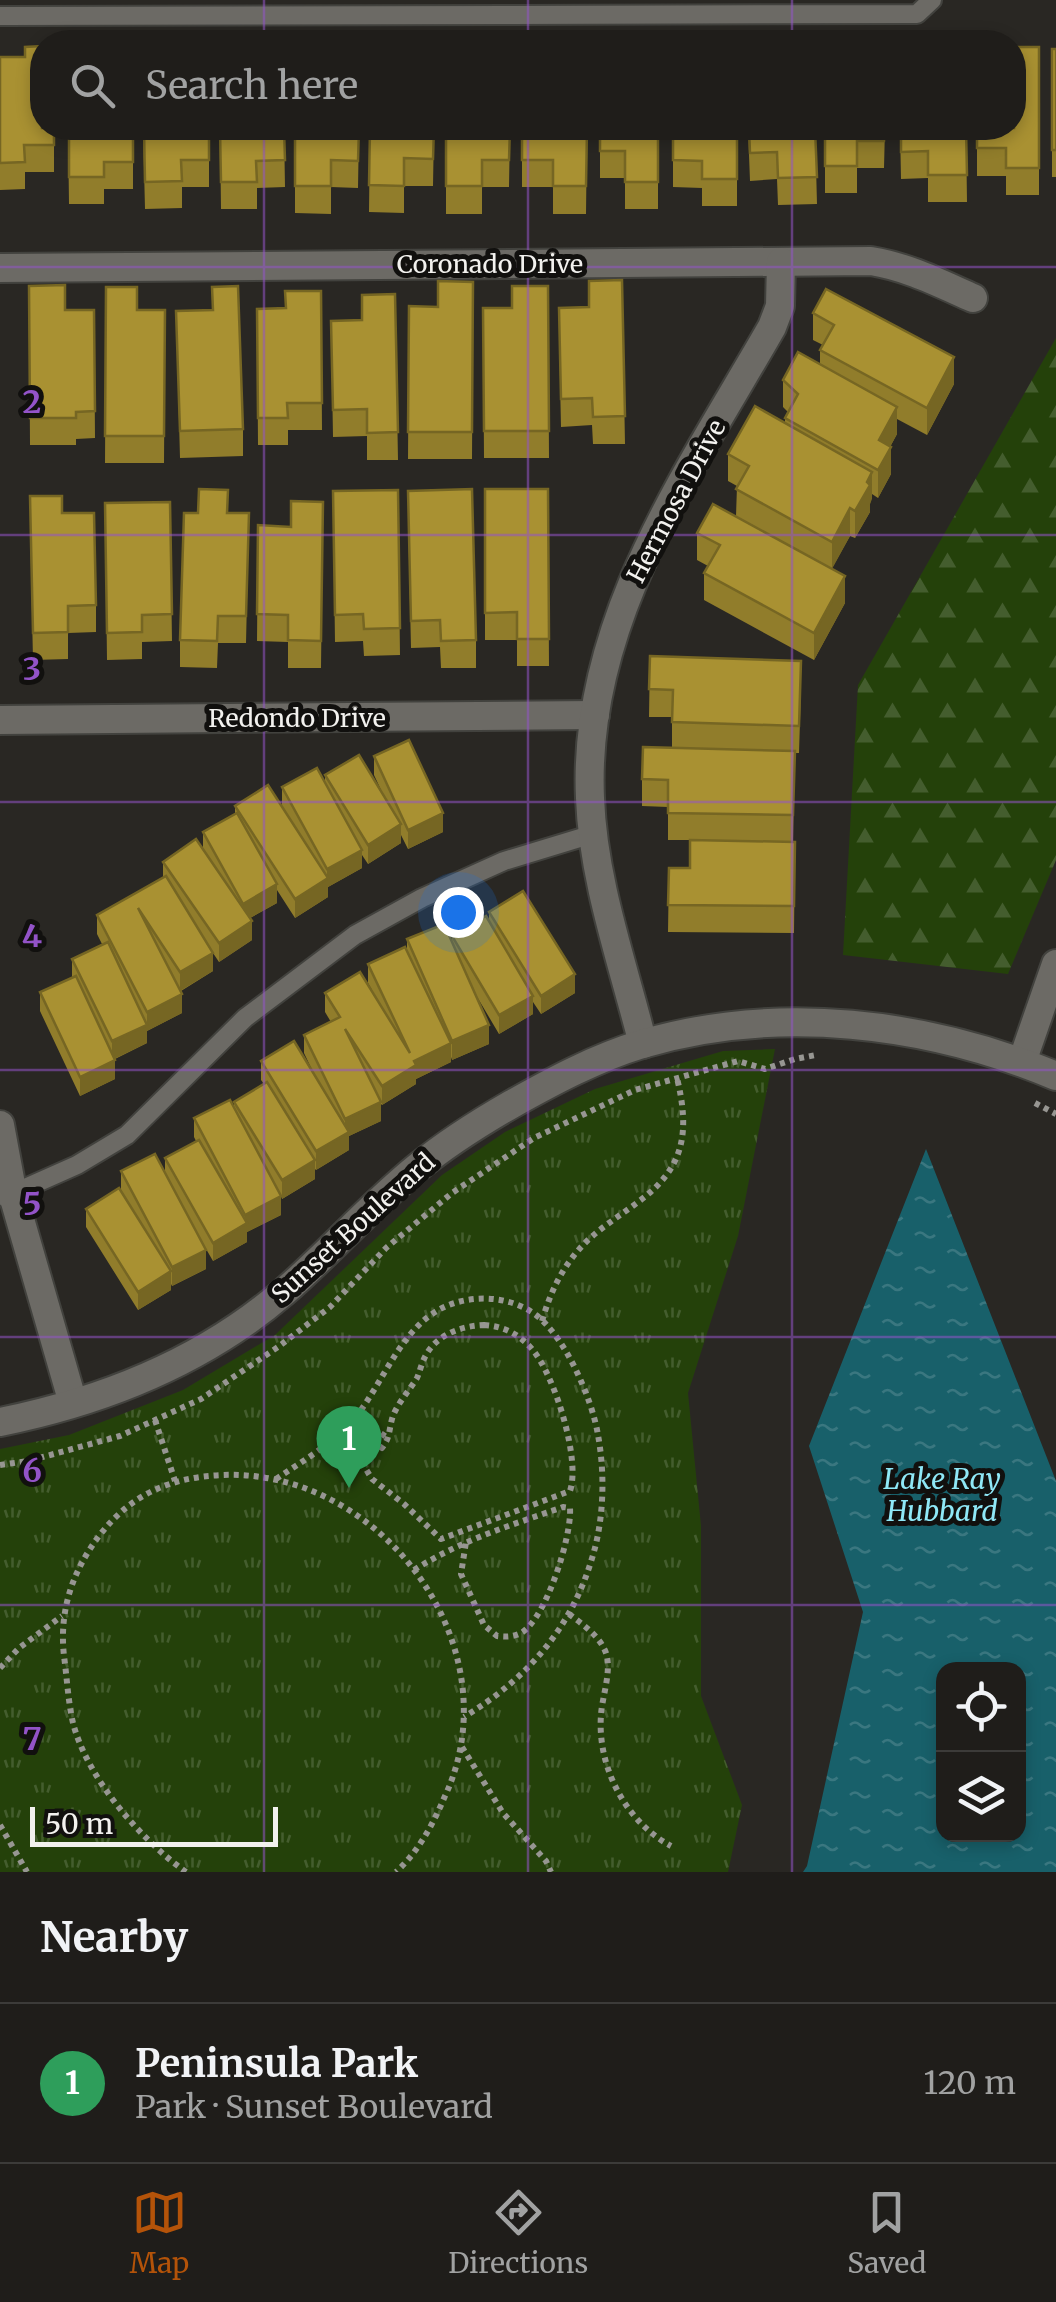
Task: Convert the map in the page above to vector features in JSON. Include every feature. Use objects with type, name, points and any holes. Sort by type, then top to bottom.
[{"type":"street","name":"Hermosa Drive","points":[[644,1044],[593,834],[590,797],[595,716],[616,625],[631,584],[650,542],[772,327],[780,306],[781,262]]},
{"type":"street","name":"Coronado Drive","points":[[0,268],[872,262],[920,274],[972,298]]},
{"type":"street","name":"Redondo Drive","points":[[0,720],[595,716]]},
{"type":"street","points":[[1022,1062],[1056,964]]},
{"type":"street","name":"Sunset Boulevard","points":[[0,1422],[136,1382],[192,1356],[235,1330],[282,1293],[419,1166],[454,1140],[591,1063],[644,1044],[746,1025],[841,1024],[929,1035],[978,1047],[1056,1076]]},
{"type":"street","points":[[0,1126],[7,1197],[73,1403]]},
{"type":"lane","points":[[0,16],[917,14],[932,0]]},
{"type":"lane","points":[[7,1197],[77,1165],[127,1135],[245,1018],[354,935],[422,898],[504,861],[593,834]]},
{"type":"path","points":[[0,1464],[28,1461],[120,1436],[201,1399],[330,1307],[386,1248],[452,1192],[534,1138],[636,1090],[738,1060],[765,1069],[824,1054]]},
{"type":"path","points":[[542,1321],[559,1276],[580,1248],[644,1199],[673,1167],[683,1136],[683,1104],[677,1078]]},
{"type":"path","points":[[1028,1100],[1056,1114]]},
{"type":"path","points":[[276,1479],[339,1435],[424,1319],[466,1299],[487,1298],[521,1307],[542,1321],[567,1355],[587,1396],[598,1434],[602,1506],[594,1553],[580,1592],[539,1658],[520,1677],[464,1716]]},
{"type":"path","points":[[468,1326],[502,1326],[533,1350],[559,1404],[572,1460],[573,1483],[570,1492],[442,1539],[372,1479],[364,1466],[370,1440],[382,1448],[388,1438],[392,1418],[438,1340],[450,1331],[468,1326]]},
{"type":"path","points":[[356,1416],[388,1438]]},
{"type":"path","points":[[155,1420],[175,1481]]},
{"type":"path","points":[[186,1872],[143,1838],[114,1802],[91,1764],[74,1727],[62,1615],[87,1552],[110,1522],[143,1495],[175,1481],[241,1474],[305,1488],[359,1515],[397,1548],[428,1586],[446,1621],[462,1687],[462,1746],[453,1780],[431,1827],[396,1872]]},
{"type":"path","points":[[414,1570],[466,1542],[563,1507],[570,1508],[572,1514],[564,1554],[552,1585],[526,1629],[518,1634],[497,1636],[484,1624],[461,1574],[466,1542]]},
{"type":"path","points":[[568,1614],[592,1634],[605,1652],[601,1735],[613,1782],[643,1825],[671,1846]]},
{"type":"path","points":[[0,1668],[62,1615]]},
{"type":"path","points":[[462,1746],[503,1813],[546,1861],[551,1872]]},
{"type":"path","points":[[0,1824],[27,1872]]},
{"type":"green space","points":[[1056,338],[1056,860],[1008,974],[843,955],[858,685]]},
{"type":"green space","points":[[775,1049],[738,1236],[688,1393],[701,1526],[701,1696],[742,1805],[728,1872],[0,1872],[0,1449],[69,1435],[183,1390],[275,1335],[442,1175],[505,1132],[595,1089],[723,1051]]},
{"type":"water","name":"Lake Ray Hubbard","points":[[926,1149],[1056,1481],[1056,1872],[803,1872],[863,1612],[809,1446]]},
{"type":"building","points":[[25,47],[30,47],[30,140],[54,140],[54,145],[24,145],[25,162],[0,163],[0,57],[25,57]]},
{"type":"building","points":[[1026,47],[1039,47],[1039,168],[1006,168],[1006,148],[977,148],[977,140],[1026,140]]},
{"type":"building","points":[[1052,49],[1056,49],[1056,150],[1052,150]]},
{"type":"building","points":[[69,140],[133,140],[133,162],[104,162],[104,177],[69,177]]},
{"type":"building","points":[[144,140],[209,140],[209,160],[181,160],[182,181],[145,182]]},
{"type":"building","points":[[220,140],[284,140],[285,160],[256,161],[257,182],[221,182]]},
{"type":"building","points":[[295,140],[359,140],[358,161],[331,160],[331,186],[295,186]]},
{"type":"building","points":[[370,140],[434,140],[433,159],[404,158],[404,186],[369,185]]},
{"type":"building","points":[[446,140],[510,140],[509,160],[482,160],[482,186],[446,186]]},
{"type":"building","points":[[522,140],[587,140],[586,186],[553,186],[553,160],[522,160]]},
{"type":"building","points":[[600,140],[658,140],[658,182],[625,182],[625,151],[600,151]]},
{"type":"building","points":[[673,140],[737,140],[737,179],[702,179],[702,161],[673,160]]},
{"type":"building","points":[[749,140],[815,140],[817,177],[778,178],[777,152],[750,153]]},
{"type":"building","points":[[825,140],[884,140],[857,141],[857,166],[825,166]]},
{"type":"building","points":[[901,140],[966,140],[967,175],[928,175],[928,151],[901,152]]},
{"type":"building","points":[[622,280],[625,416],[593,417],[592,398],[561,399],[559,308],[589,307],[589,281]]},
{"type":"building","points":[[438,281],[473,282],[472,432],[408,432],[409,306],[438,307]]},
{"type":"building","points":[[65,285],[65,310],[94,310],[95,411],[76,412],[76,418],[30,418],[29,286]]},
{"type":"building","points":[[238,286],[243,429],[180,431],[176,311],[213,310],[212,287]]},
{"type":"building","points":[[512,286],[548,286],[549,431],[484,431],[483,308],[512,308]]},
{"type":"building","points":[[106,287],[137,287],[137,310],[165,310],[164,436],[105,436]]},
{"type":"building","points":[[826,289],[954,357],[927,408],[820,350],[834,325],[813,313]]},
{"type":"building","points":[[285,291],[321,291],[322,403],[287,403],[288,418],[258,418],[257,309],[286,308]]},
{"type":"building","points":[[395,294],[398,432],[367,433],[367,409],[333,410],[331,321],[362,320],[362,295]]},
{"type":"building","points":[[798,352],[897,407],[879,440],[891,447],[878,470],[785,418],[798,394],[783,380]]},
{"type":"building","points":[[755,406],[872,472],[867,482],[870,485],[855,511],[850,508],[832,542],[736,489],[749,466],[728,454]]},
{"type":"building","points":[[199,489],[228,490],[227,513],[249,513],[246,616],[218,616],[217,641],[180,640],[184,513],[198,513]]},
{"type":"building","points":[[472,489],[476,640],[441,641],[440,620],[411,621],[408,491]]},
{"type":"building","points":[[485,489],[548,489],[549,639],[517,639],[517,612],[485,613]]},
{"type":"building","points":[[398,490],[400,628],[364,629],[363,614],[335,615],[333,491]]},
{"type":"building","points":[[30,496],[62,496],[62,513],[94,513],[96,605],[68,606],[68,632],[33,633]]},
{"type":"building","points":[[291,501],[323,502],[321,641],[288,640],[288,615],[257,614],[258,525],[291,527]]},
{"type":"building","points":[[170,502],[172,614],[142,615],[142,632],[107,633],[105,503]]},
{"type":"building","points":[[713,504],[845,576],[814,633],[704,573],[720,545],[697,533]]},
{"type":"building","points":[[650,656],[801,661],[799,726],[672,722],[673,690],[649,689]]},
{"type":"building","points":[[409,740],[443,813],[408,830],[374,756]]},
{"type":"building","points":[[643,747],[795,751],[793,815],[668,813],[668,780],[642,779]]},
{"type":"building","points":[[359,755],[401,824],[368,845],[325,775]]},
{"type":"building","points":[[317,768],[362,850],[327,869],[282,787]]},
{"type":"building","points":[[268,785],[328,878],[295,899],[235,806]]},
{"type":"building","points":[[237,813],[277,884],[243,904],[203,832]]},
{"type":"building","points":[[196,839],[252,921],[219,943],[163,862]]},
{"type":"building","points":[[690,840],[795,842],[794,906],[668,905],[669,868],[690,868]]},
{"type":"building","points":[[166,876],[213,953],[180,972],[138,908],[182,994],[147,1012],[97,915]]},
{"type":"building","points":[[523,891],[575,974],[541,996],[489,912]]},
{"type":"building","points":[[486,916],[533,996],[499,1015],[452,936]]},
{"type":"building","points":[[444,924],[489,1025],[452,1041],[407,939]]},
{"type":"building","points":[[108,942],[147,1025],[112,1041],[72,959]]},
{"type":"building","points":[[405,947],[451,1043],[414,1061],[416,1065],[382,1086],[345,1029],[381,1102],[345,1119],[304,1035],[340,1017],[325,993],[360,972],[410,1053],[368,964]]},
{"type":"building","points":[[76,976],[115,1060],[80,1077],[40,992]]},
{"type":"building","points":[[294,1041],[349,1132],[316,1151],[261,1061]]},
{"type":"building","points":[[267,1082],[315,1160],[282,1180],[234,1102]]},
{"type":"building","points":[[230,1100],[281,1196],[245,1215],[194,1118]]},
{"type":"building","points":[[199,1140],[247,1223],[213,1243],[165,1158]]},
{"type":"building","points":[[155,1154],[206,1250],[172,1267],[121,1171]]},
{"type":"building","points":[[119,1188],[171,1271],[138,1292],[86,1209]]},
{"type":"place","name":"Peninsula Park","points":[[349,1488]]}]
